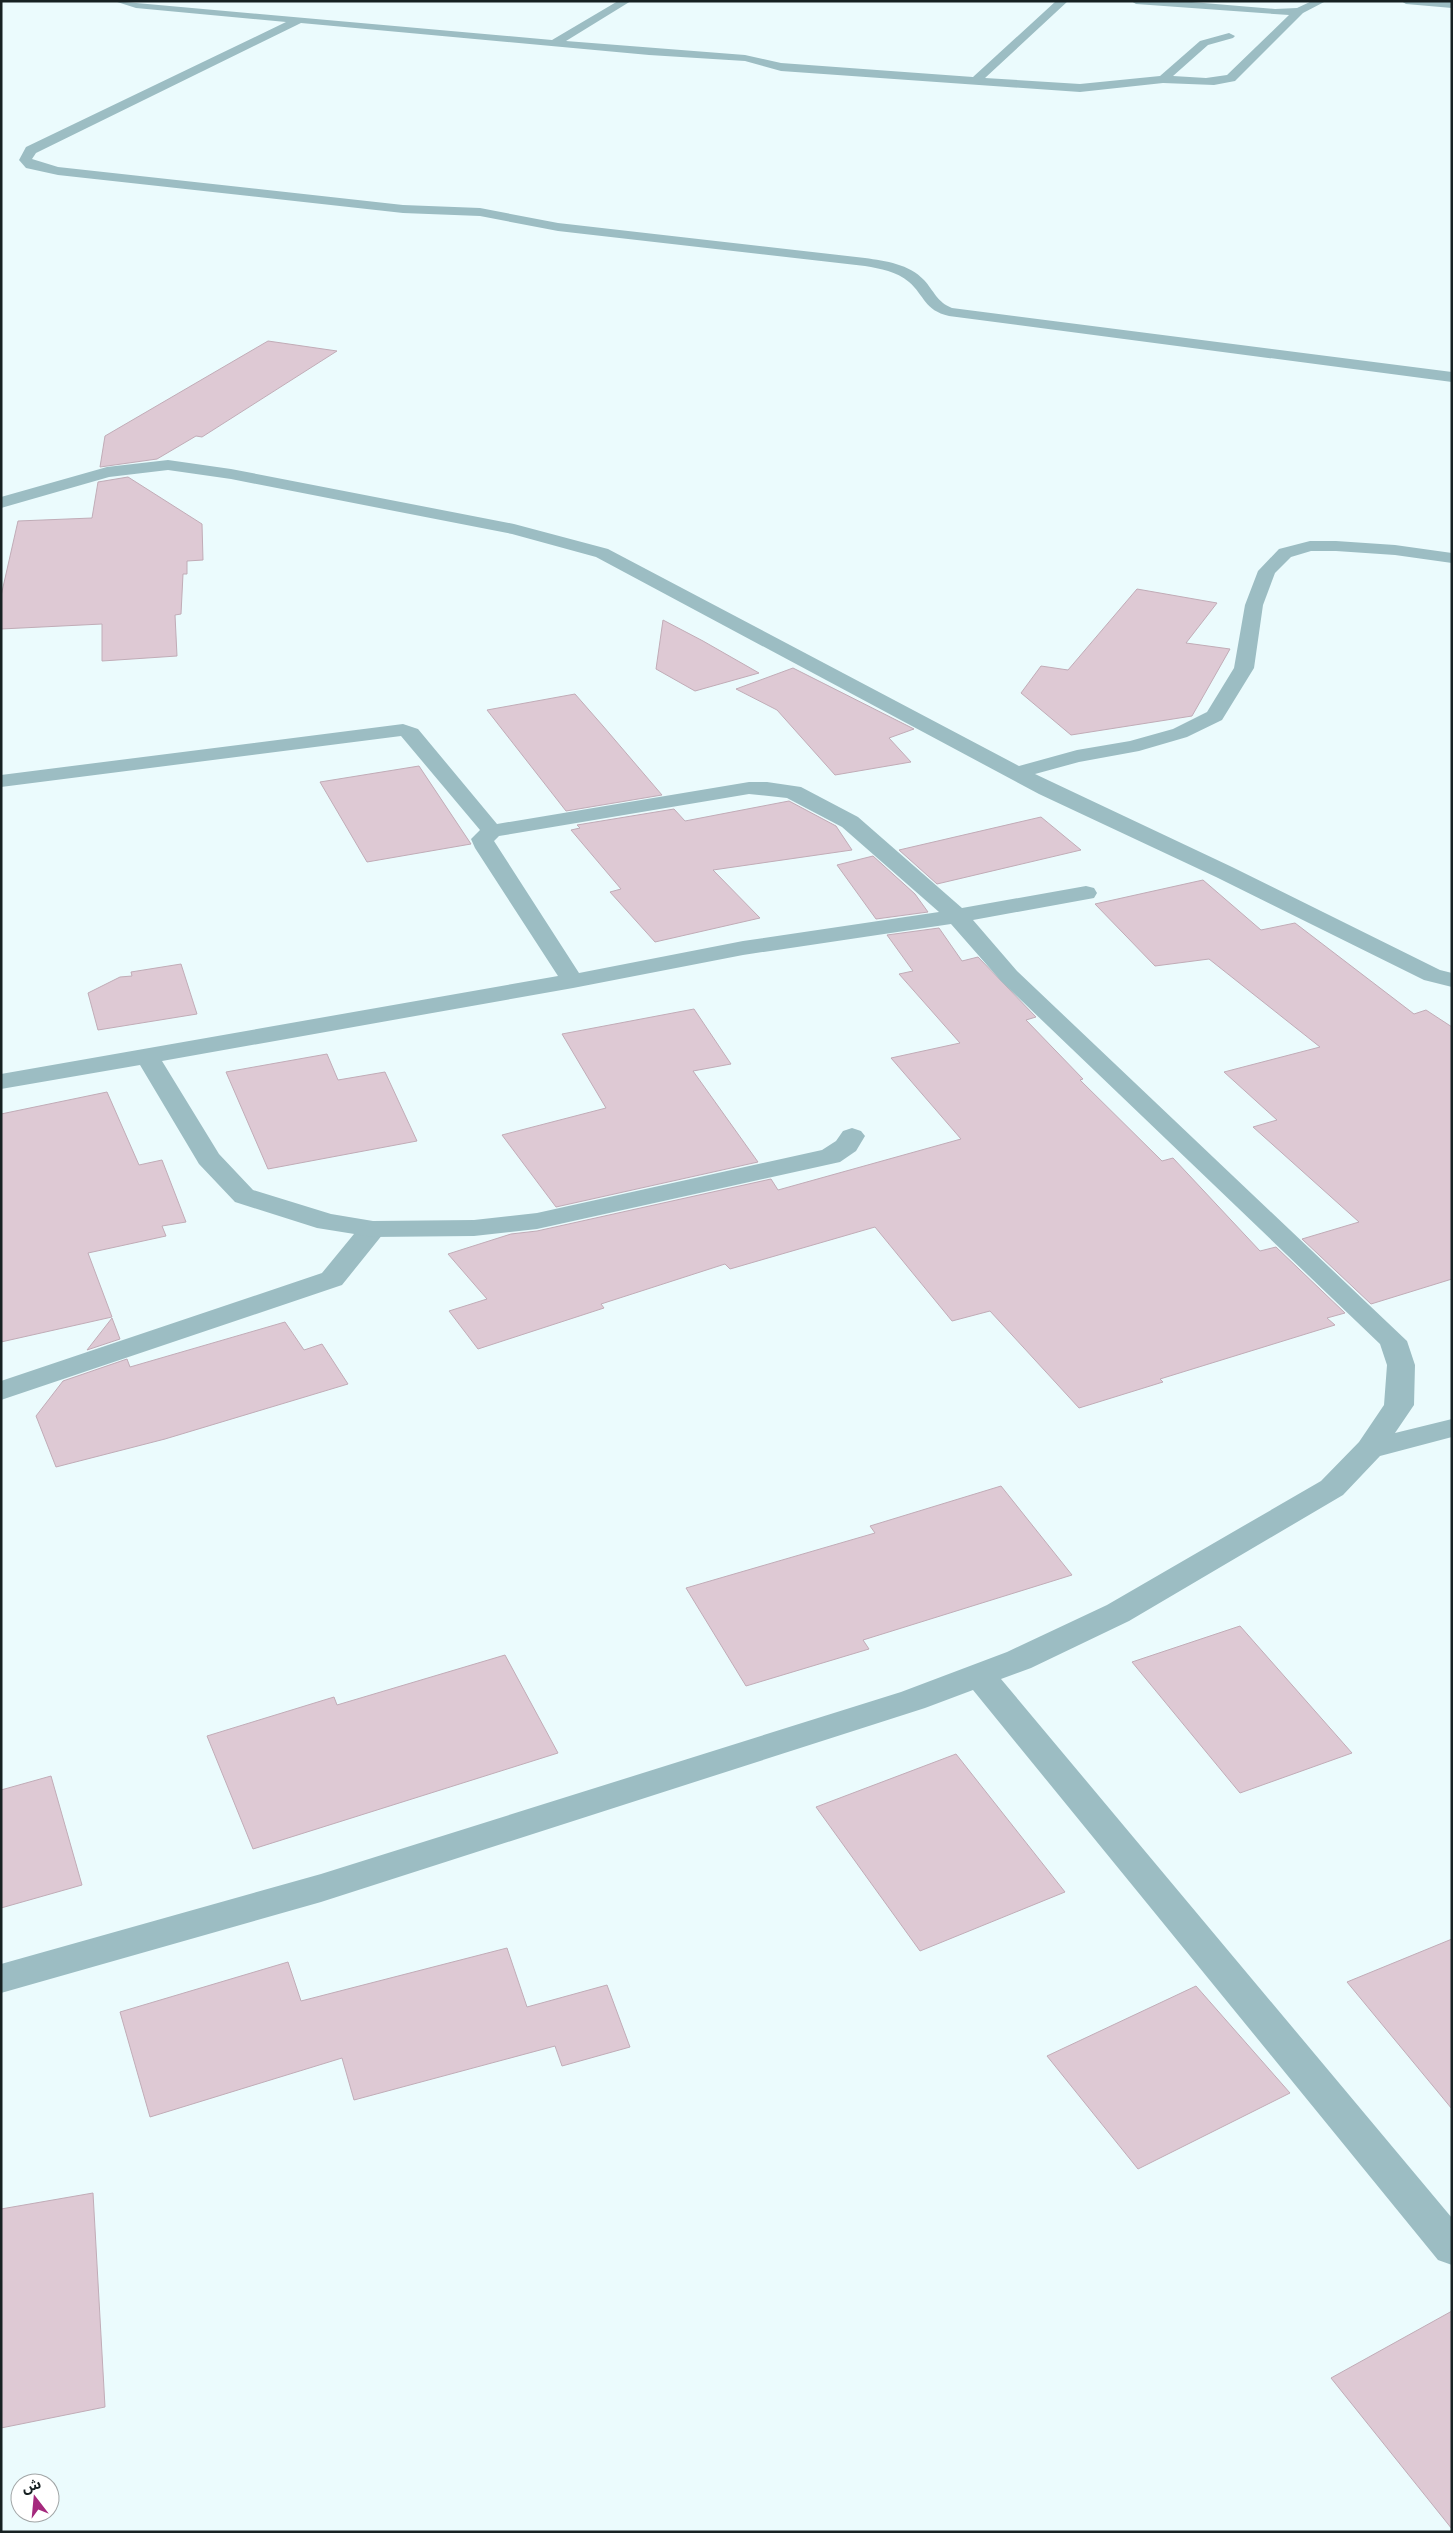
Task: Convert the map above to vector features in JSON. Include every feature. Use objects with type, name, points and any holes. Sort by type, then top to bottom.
[{"type":"street","points":[[119,1],[136,5],[649,52],[745,58],[782,66],[974,82],[1080,88],[1121,82],[1163,79],[1201,82],[1220,81],[1231,78],[1299,11],[1321,1]]},
{"type":"street","points":[[555,43],[626,1]]},
{"type":"street","points":[[974,82],[1063,1]]},
{"type":"street","points":[[1136,1],[1248,12],[1299,11]]},
{"type":"street","points":[[1406,1],[1452,5]]},
{"type":"street","points":[[309,8],[292,19],[31,150],[25,160],[31,166],[58,171],[403,209],[480,212],[558,227],[865,262],[904,272],[921,286],[932,304],[949,312],[1452,377]]},
{"type":"street","points":[[1163,79],[1204,43],[1229,36]]},
{"type":"street","points":[[1,503],[108,472],[168,465],[231,474],[523,531],[602,553],[1017,773],[1232,875],[1432,975],[1452,980]]},
{"type":"street","points":[[1017,773],[1076,756],[1132,747],[1180,733],[1215,716],[1244,668],[1254,605],[1267,571],[1285,553],[1310,546],[1336,546],[1395,550],[1452,558]]},
{"type":"street","points":[[1,781],[403,730],[411,733],[492,832]]},
{"type":"street","points":[[1,1979],[321,1888],[912,1700],[1019,1660],[1118,1614],[1332,1488],[1370,1449],[1399,1405],[1401,1365],[1394,1342],[1009,976],[956,916],[850,822],[793,792],[781,789],[749,788],[492,832],[482,839],[573,981]]},
{"type":"street","points":[[1,1082],[573,981],[743,948],[956,916],[1086,893]]},
{"type":"street","points":[[147,1056],[208,1158],[244,1196],[327,1222],[373,1229],[464,1228],[537,1221],[832,1156],[847,1146],[852,1136]]},
{"type":"street","points":[[1,1391],[332,1279],[373,1229]]},
{"type":"street","points":[[1370,1449],[1452,1428]]},
{"type":"street","points":[[979,1675],[1452,2248]]},
{"type":"building","points":[[268,341],[337,351],[202,437],[196,436],[157,459],[100,467],[105,436]]},
{"type":"building","points":[[128,477],[202,524],[203,560],[187,561],[187,574],[183,574],[181,614],[175,615],[177,656],[102,661],[102,624],[1,629],[1,596],[18,521],[92,518],[98,482]]},
{"type":"building","points":[[1137,589],[1217,603],[1186,643],[1230,649],[1192,716],[1071,735],[1021,693],[1041,666],[1068,670]]},
{"type":"building","points":[[663,620],[759,673],[695,691],[656,669]]},
{"type":"building","points":[[793,668],[914,729],[889,738],[911,762],[835,775],[777,710],[736,689]]},
{"type":"building","points":[[575,694],[662,795],[566,811],[487,710]]},
{"type":"building","points":[[419,766],[471,844],[367,862],[320,782]]},
{"type":"building","points":[[789,801],[836,826],[852,850],[713,870],[760,918],[655,942],[610,892],[621,889],[571,830],[580,828],[577,825],[674,809],[685,821]]},
{"type":"building","points":[[1041,817],[1081,850],[937,884],[899,850]]},
{"type":"building","points":[[873,856],[915,894],[928,912],[876,919],[837,865]]},
{"type":"building","points":[[1203,880],[1261,930],[1295,923],[1414,1014],[1426,1010],[1452,1027],[1452,1279],[1371,1304],[1302,1239],[1359,1222],[1253,1127],[1277,1120],[1224,1072],[1320,1047],[1209,959],[1155,966],[1095,904]]},
{"type":"building","points":[[939,928],[962,961],[978,957],[1036,1017],[1026,1020],[1083,1079],[1080,1080],[1162,1161],[1173,1158],[1260,1251],[1276,1247],[1345,1313],[1327,1318],[1335,1325],[1160,1379],[1163,1382],[1079,1408],[990,1311],[952,1321],[875,1227],[730,1269],[725,1264],[601,1304],[604,1308],[478,1349],[449,1311],[487,1299],[448,1254],[511,1234],[537,1231],[771,1179],[778,1190],[961,1139],[891,1058],[960,1043],[899,974],[913,971],[887,935]]},
{"type":"building","points":[[181,964],[197,1014],[98,1030],[88,993],[120,977],[132,976],[131,972]]},
{"type":"building","points":[[694,1009],[731,1064],[693,1071],[758,1162],[556,1207],[502,1135],[606,1108],[562,1034]]},
{"type":"building","points":[[327,1054],[338,1080],[385,1072],[417,1141],[268,1169],[226,1072]]},
{"type":"building","points":[[107,1092],[139,1165],[162,1160],[186,1222],[162,1226],[166,1236],[88,1253],[112,1317],[1,1342],[1,1114]]},
{"type":"building","points":[[112,1318],[120,1339],[87,1350]]},
{"type":"building","points":[[285,1322],[304,1350],[322,1344],[348,1384],[165,1439],[56,1467],[36,1416],[63,1381],[127,1359],[130,1367]]},
{"type":"building","points":[[1001,1486],[1072,1575],[863,1640],[869,1649],[746,1686],[686,1588],[875,1533],[870,1526]]},
{"type":"building","points":[[1240,1626],[1352,1753],[1240,1793],[1132,1662]]},
{"type":"building","points":[[505,1655],[558,1753],[253,1849],[207,1736],[334,1697],[337,1705]]},
{"type":"building","points":[[956,1754],[1065,1892],[920,1951],[816,1807]]},
{"type":"building","points":[[51,1776],[82,1885],[1,1908],[1,1790]]},
{"type":"building","points":[[1452,1939],[1452,2109],[1347,1982]]},
{"type":"building","points":[[507,1948],[527,2007],[607,1985],[630,2047],[562,2066],[555,2046],[354,2100],[342,2058],[150,2117],[120,2012],[288,1962],[301,2001]]},
{"type":"building","points":[[1196,1986],[1290,2093],[1138,2169],[1047,2056]]},
{"type":"building","points":[[93,2193],[105,2407],[1,2428],[1,2209]]},
{"type":"building","points":[[1452,2311],[1452,2529],[1331,2378]]}]
